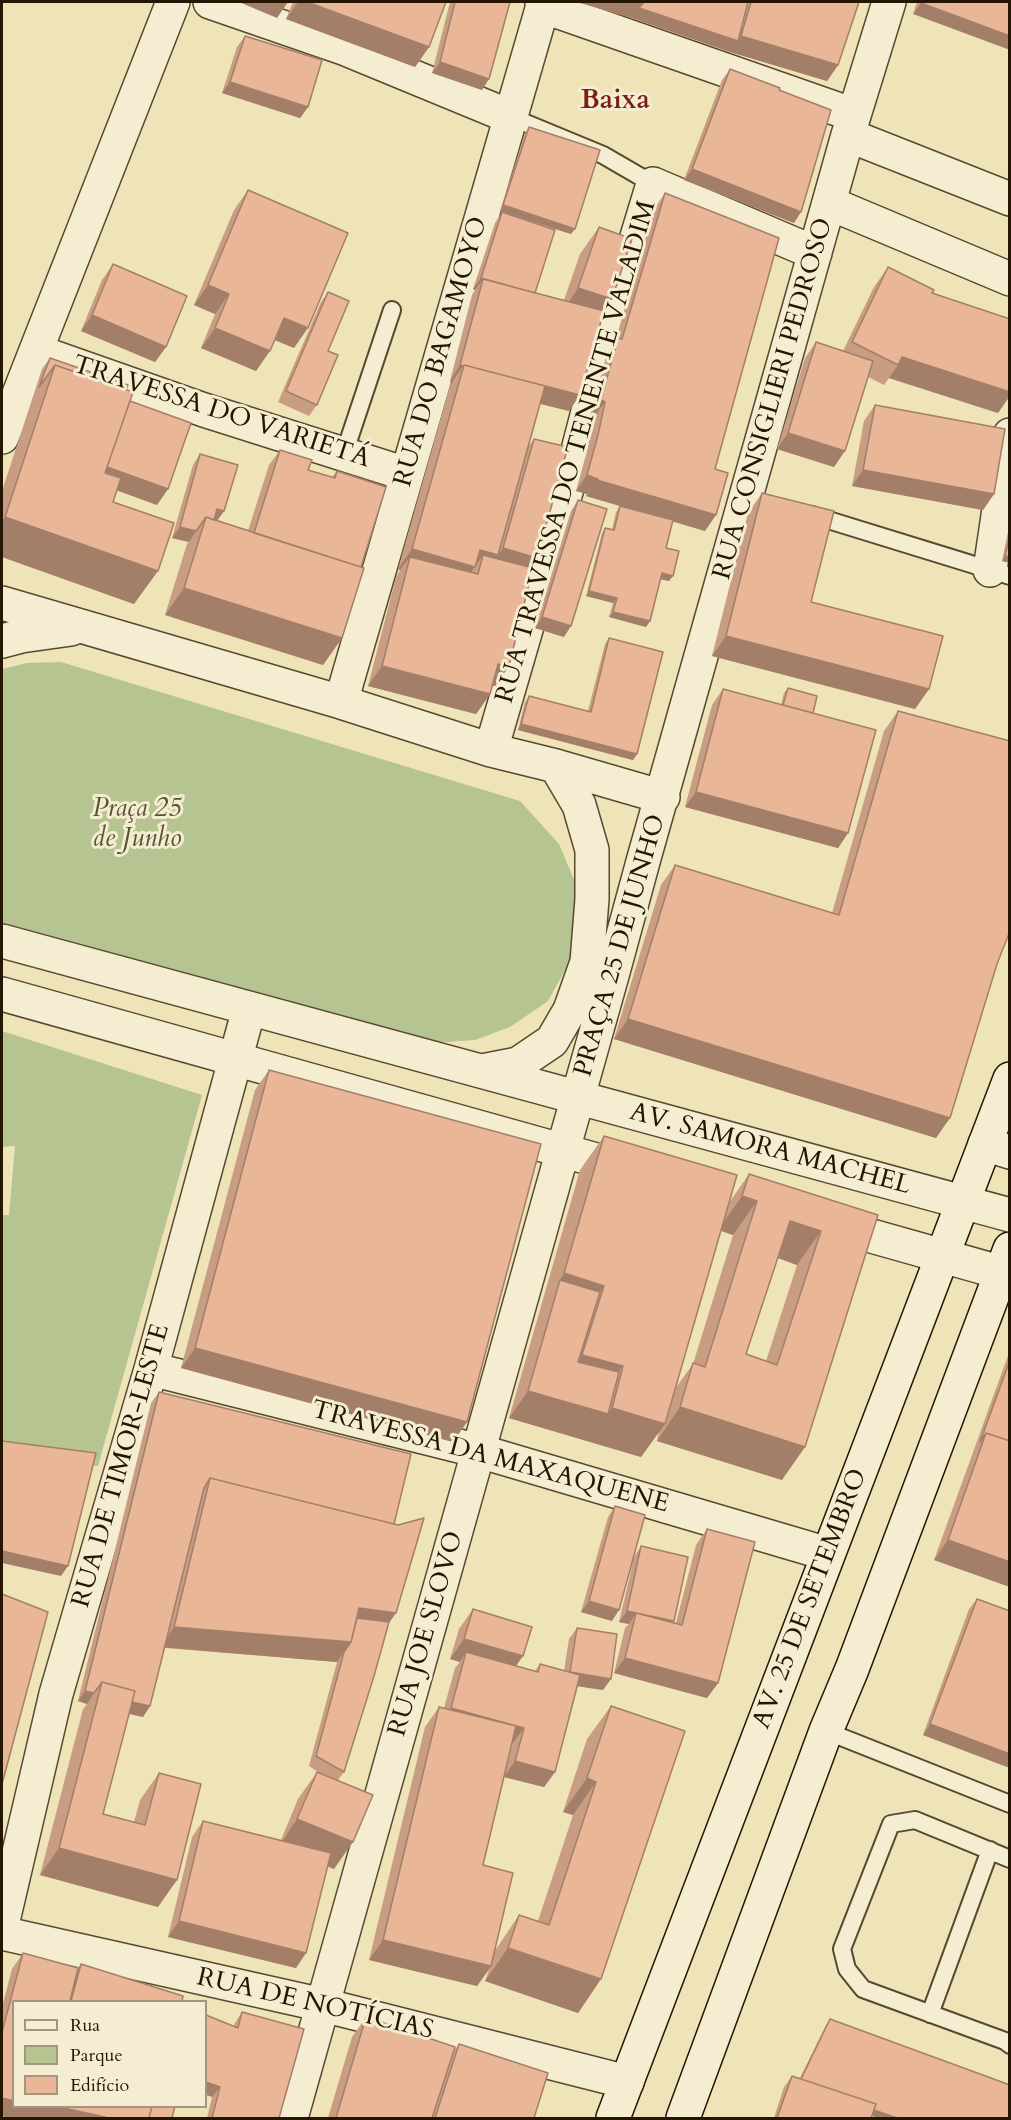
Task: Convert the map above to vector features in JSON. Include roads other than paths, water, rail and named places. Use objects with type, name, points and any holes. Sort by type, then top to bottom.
[{"type":"street","points":[[2,437],[173,2]]},
{"type":"street","points":[[210,2],[346,49],[512,117]]},
{"type":"street","name":"RUA CONSIGLIERI PEDROSO","points":[[663,797],[753,497],[815,253],[889,2]]},
{"type":"street","points":[[543,4],[851,125],[1010,199]]},
{"type":"street","name":"RUA DO BAGAMOYO","points":[[341,702],[543,4]]},
{"type":"street","name":"RUA TRAVESSA DO TENENTE VALADIM","points":[[491,750],[577,454],[612,318],[653,184],[815,253]]},
{"type":"street","points":[[830,203],[1010,279]]},
{"type":"street","name":"TRAVESSA DO VARIETÁ","points":[[36,351],[204,410],[406,474]]},
{"type":"street","points":[[1000,573],[1010,435]]},
{"type":"street","name":"PRAÇA 25 DE JUNHO","points":[[2,603],[341,702],[491,750],[663,797],[563,1150]]},
{"type":"street","points":[[2,641],[21,636],[85,628]]},
{"type":"street","name":"PRAÇA 25 DE JUNHO","points":[[480,1071],[518,1064],[552,1041],[570,1010],[587,962],[592,899],[592,850],[579,805],[556,766]]},
{"type":"street","name":"PRAÇA 25 DE JUNHO","points":[[2,941],[578,1098]]},
{"type":"street","points":[[2,994],[655,1176]]},
{"type":"street","name":"RUA DE TIMOR-LESTE","points":[[2,1925],[56,1694],[151,1369],[249,1009]]},
{"type":"street","name":"AV. 25 DE SETEMBRO","points":[[613,2118],[959,1210],[997,1148],[1010,1079]]},
{"type":"street","name":"AV. SAMORA MACHEL","points":[[578,1098],[959,1210],[1010,1233]]},
{"type":"street","name":"RUA JOE SLOVO","points":[[291,2118],[563,1150]]},
{"type":"street","points":[[959,1210],[1010,1215]]},
{"type":"street","points":[[682,2118],[826,1731],[1007,1265],[942,1256],[804,1217]]},
{"type":"street","name":"TRAVESSA DA MAXAQUENE","points":[[151,1369],[479,1451],[828,1554]]},
{"type":"street","name":"RUA DE NOTÍCIAS","points":[[2,1933],[323,2005],[627,2082]]},
{"type":"lane","points":[[512,117],[603,155],[653,184]]},
{"type":"lane","points":[[344,454],[392,310]]},
{"type":"lane","points":[[792,509],[1000,573]]},
{"type":"lane","points":[[826,1731],[1010,1804]]},
{"type":"lane","points":[[1008,2038],[930,2014],[862,1989],[847,1969],[842,1949],[891,1824],[915,1820],[1010,1858]]},
{"type":"lane","points":[[930,2014],[990,1850]]},
{"type":"district","name":"Baixa","points":[[615,102]]},
{"type":"park label","name":"Praça 25 de Junho","points":[[137,825]]}]
